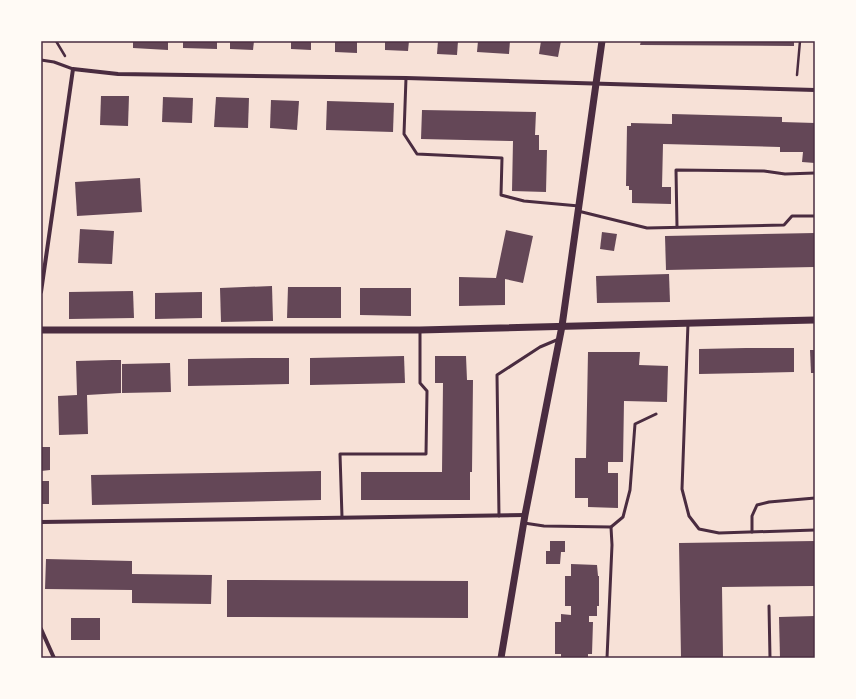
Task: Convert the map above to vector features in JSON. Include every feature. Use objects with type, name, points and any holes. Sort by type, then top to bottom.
[{"type":"street","points":[[501,658],[524,519],[562,326],[602,41]]},
{"type":"street","points":[[41,292],[73,69],[118,74],[406,78],[815,90]]},
{"type":"street","points":[[41,330],[420,330],[815,320]]},
{"type":"street","points":[[41,522],[499,516],[524,519]]},
{"type":"street","points":[[41,629],[54,658]]},
{"type":"lane","points":[[41,60],[54,62],[73,69]]},
{"type":"lane","points":[[406,78],[404,134],[417,154],[502,158],[501,195],[524,201],[578,209],[647,228],[677,226],[784,225],[792,216],[815,216]]},
{"type":"lane","points":[[677,226],[676,170],[764,170],[785,174],[815,173]]},
{"type":"lane","points":[[688,323],[682,489],[689,516],[698,529],[719,533],[815,530]]},
{"type":"lane","points":[[342,517],[340,454],[426,454],[427,391],[420,383],[420,330]]},
{"type":"lane","points":[[499,516],[497,375],[540,347],[560,338]]},
{"type":"lane","points":[[524,519],[544,526],[611,527],[623,517],[630,490],[635,424],[656,414]]},
{"type":"lane","points":[[752,532],[752,516],[757,506],[769,502],[815,498]]},
{"type":"lane","points":[[607,658],[612,545],[611,527]]},
{"type":"lane","points":[[769,606],[770,658]]},
{"type":"path","points":[[797,75],[800,41]]},
{"type":"building","points":[[133,41],[168,41],[168,50],[133,48]]},
{"type":"building","points":[[183,41],[217,41],[217,49],[183,48]]},
{"type":"building","points":[[230,41],[254,41],[253,50],[230,49]]},
{"type":"building","points":[[291,41],[311,41],[311,50],[291,49]]},
{"type":"building","points":[[335,41],[357,41],[357,53],[335,52]]},
{"type":"building","points":[[385,41],[409,41],[408,51],[385,50]]},
{"type":"building","points":[[438,41],[458,41],[457,55],[437,54]]},
{"type":"building","points":[[478,41],[510,41],[509,54],[477,52]]},
{"type":"building","points":[[541,41],[561,41],[558,57],[539,54]]},
{"type":"building","points":[[641,41],[794,41],[794,46],[640,45]]},
{"type":"building","points":[[101,96],[129,96],[128,126],[100,125]]},
{"type":"building","points":[[163,97],[193,98],[192,123],[162,122]]},
{"type":"building","points":[[216,97],[249,98],[248,128],[214,127]]},
{"type":"building","points":[[271,100],[299,101],[297,130],[270,128]]},
{"type":"building","points":[[327,101],[394,103],[393,132],[326,130]]},
{"type":"building","points":[[422,110],[536,112],[535,135],[539,135],[539,150],[547,150],[546,192],[512,191],[513,141],[421,139]]},
{"type":"building","points":[[672,114],[782,117],[782,122],[815,123],[815,163],[802,162],[803,152],[780,152],[780,147],[663,144],[662,187],[671,187],[671,204],[632,203],[632,190],[629,190],[629,186],[626,186],[627,126],[631,126],[631,123],[672,124]]},
{"type":"building","points":[[140,178],[142,212],[77,216],[75,182]]},
{"type":"building","points":[[80,229],[114,231],[112,264],[78,263]]},
{"type":"building","points":[[506,230],[533,236],[523,283],[505,279],[505,305],[459,306],[459,277],[496,278]]},
{"type":"building","points":[[602,232],[617,234],[614,251],[600,249]]},
{"type":"building","points":[[815,233],[815,267],[666,270],[665,236]]},
{"type":"building","points":[[669,274],[670,302],[597,303],[596,276]]},
{"type":"building","points":[[272,286],[273,321],[221,322],[220,288]]},
{"type":"building","points":[[288,287],[341,287],[341,318],[287,318]]},
{"type":"building","points":[[360,288],[411,288],[411,316],[360,315]]},
{"type":"building","points":[[133,291],[134,318],[69,319],[69,292]]},
{"type":"building","points":[[202,292],[202,318],[155,319],[155,293]]},
{"type":"building","points":[[794,348],[794,372],[699,374],[699,349]]},
{"type":"building","points":[[810,350],[815,350],[815,373],[811,373]]},
{"type":"building","points":[[588,352],[640,352],[639,365],[668,366],[667,402],[624,401],[623,462],[608,462],[608,473],[618,473],[618,508],[588,507],[588,498],[575,498],[575,458],[586,458]]},
{"type":"building","points":[[404,356],[405,383],[310,385],[310,358]]},
{"type":"building","points":[[435,356],[466,356],[467,380],[473,380],[472,472],[470,472],[470,500],[361,500],[361,472],[442,472],[443,383],[435,383]]},
{"type":"building","points":[[289,358],[289,384],[188,386],[188,359]]},
{"type":"building","points":[[121,360],[121,393],[87,395],[88,434],[59,435],[58,396],[77,395],[76,361]]},
{"type":"building","points":[[170,363],[171,392],[122,393],[122,364]]},
{"type":"building","points":[[41,447],[50,447],[50,470],[41,471]]},
{"type":"building","points":[[321,471],[321,500],[92,505],[91,475]]},
{"type":"building","points":[[41,481],[49,481],[49,504],[41,504]]},
{"type":"building","points":[[550,541],[565,541],[565,552],[561,552],[560,564],[546,564],[546,551],[550,551]]},
{"type":"building","points":[[815,541],[815,586],[722,587],[723,658],[681,658],[679,543]]},
{"type":"building","points":[[46,559],[132,561],[132,574],[212,575],[211,604],[132,603],[132,590],[45,589]]},
{"type":"building","points":[[571,564],[597,565],[599,576],[599,606],[597,606],[597,616],[589,616],[589,622],[593,622],[592,654],[588,654],[588,658],[561,658],[561,654],[555,654],[555,622],[561,622],[561,614],[571,615],[571,606],[565,606],[565,576],[571,576]]},
{"type":"building","points":[[227,580],[468,581],[468,618],[227,617]]},
{"type":"building","points":[[815,616],[815,658],[780,658],[779,617]]},
{"type":"building","points":[[71,618],[100,618],[100,640],[71,640]]}]
